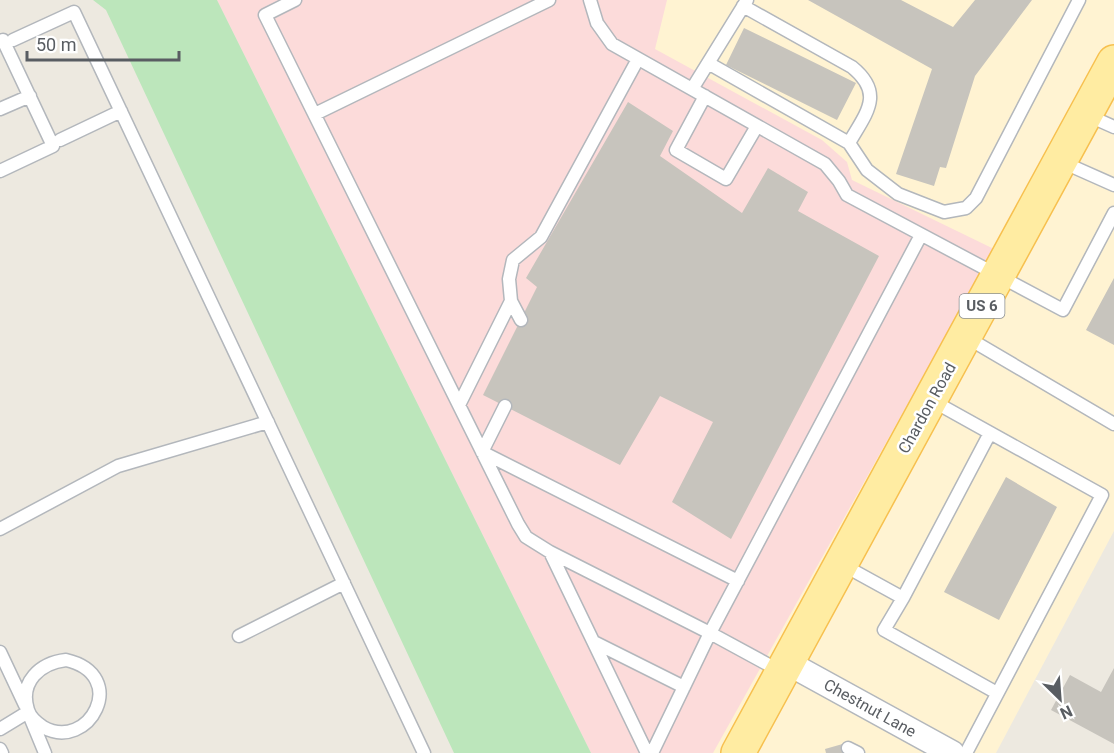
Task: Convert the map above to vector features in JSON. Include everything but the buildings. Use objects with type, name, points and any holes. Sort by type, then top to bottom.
[{"type":"main road","name":"Chardon Road","points":[[738,753],[1060,161],[1100,121],[1114,62]]},
{"type":"street","name":"Chestnut Lane","points":[[785,668],[952,753]]},
{"type":"lane","points":[[295,0],[265,15],[526,537],[550,552],[710,633],[785,668]]},
{"type":"lane","points":[[315,114],[549,0]]},
{"type":"lane","points":[[590,0],[597,23],[612,44],[825,164],[847,195],[1064,310],[1114,213]]},
{"type":"lane","points":[[708,63],[849,143],[867,170],[898,194],[944,212],[966,208],[976,198],[1079,0]]},
{"type":"lane","points":[[692,89],[745,3],[852,67],[865,78],[871,91],[869,108],[849,143]]},
{"type":"lane","points":[[0,171],[53,146],[3,40],[74,12],[424,753]]},
{"type":"lane","points":[[521,320],[511,302],[509,279],[513,260],[541,237],[638,59]]},
{"type":"lane","points":[[0,110],[30,96]]},
{"type":"lane","points":[[705,96],[676,150],[726,180],[758,126]]},
{"type":"lane","points":[[60,140],[121,111]]},
{"type":"lane","points":[[1060,161],[1114,185]]},
{"type":"lane","points":[[652,753],[710,633],[921,235]]},
{"type":"lane","points":[[459,405],[511,302]]},
{"type":"lane","points":[[965,336],[1114,424]]},
{"type":"lane","points":[[931,400],[1102,495],[966,753]]},
{"type":"lane","points":[[482,452],[505,406]]},
{"type":"lane","points":[[0,529],[118,466],[268,423]]},
{"type":"lane","points":[[990,433],[884,630],[998,693]]},
{"type":"lane","points":[[482,452],[738,581]]},
{"type":"lane","points":[[550,552],[647,753]]},
{"type":"lane","points":[[842,564],[903,598]]},
{"type":"lane","points":[[239,636],[344,583]]},
{"type":"lane","points":[[594,642],[684,687]]},
{"type":"lane","points":[[0,652],[45,753]]},
{"type":"lane","points":[[66,660],[78,663],[88,669],[96,680],[100,702],[89,723],[79,729],[68,733],[56,732],[45,728],[28,712],[26,700],[33,675],[53,661],[66,660]]},
{"type":"lane","points":[[0,729],[28,712]]},
{"type":"shaded area","points":[[217,0],[667,0],[655,49],[822,140],[847,162],[852,180],[994,249],[713,753],[591,753]]},
{"type":"shaded area","points":[[266,0],[1114,0],[1114,531],[996,753],[611,753]]},
{"type":"green space","points":[[93,0],[217,0],[591,753],[454,753],[106,10]]}]
